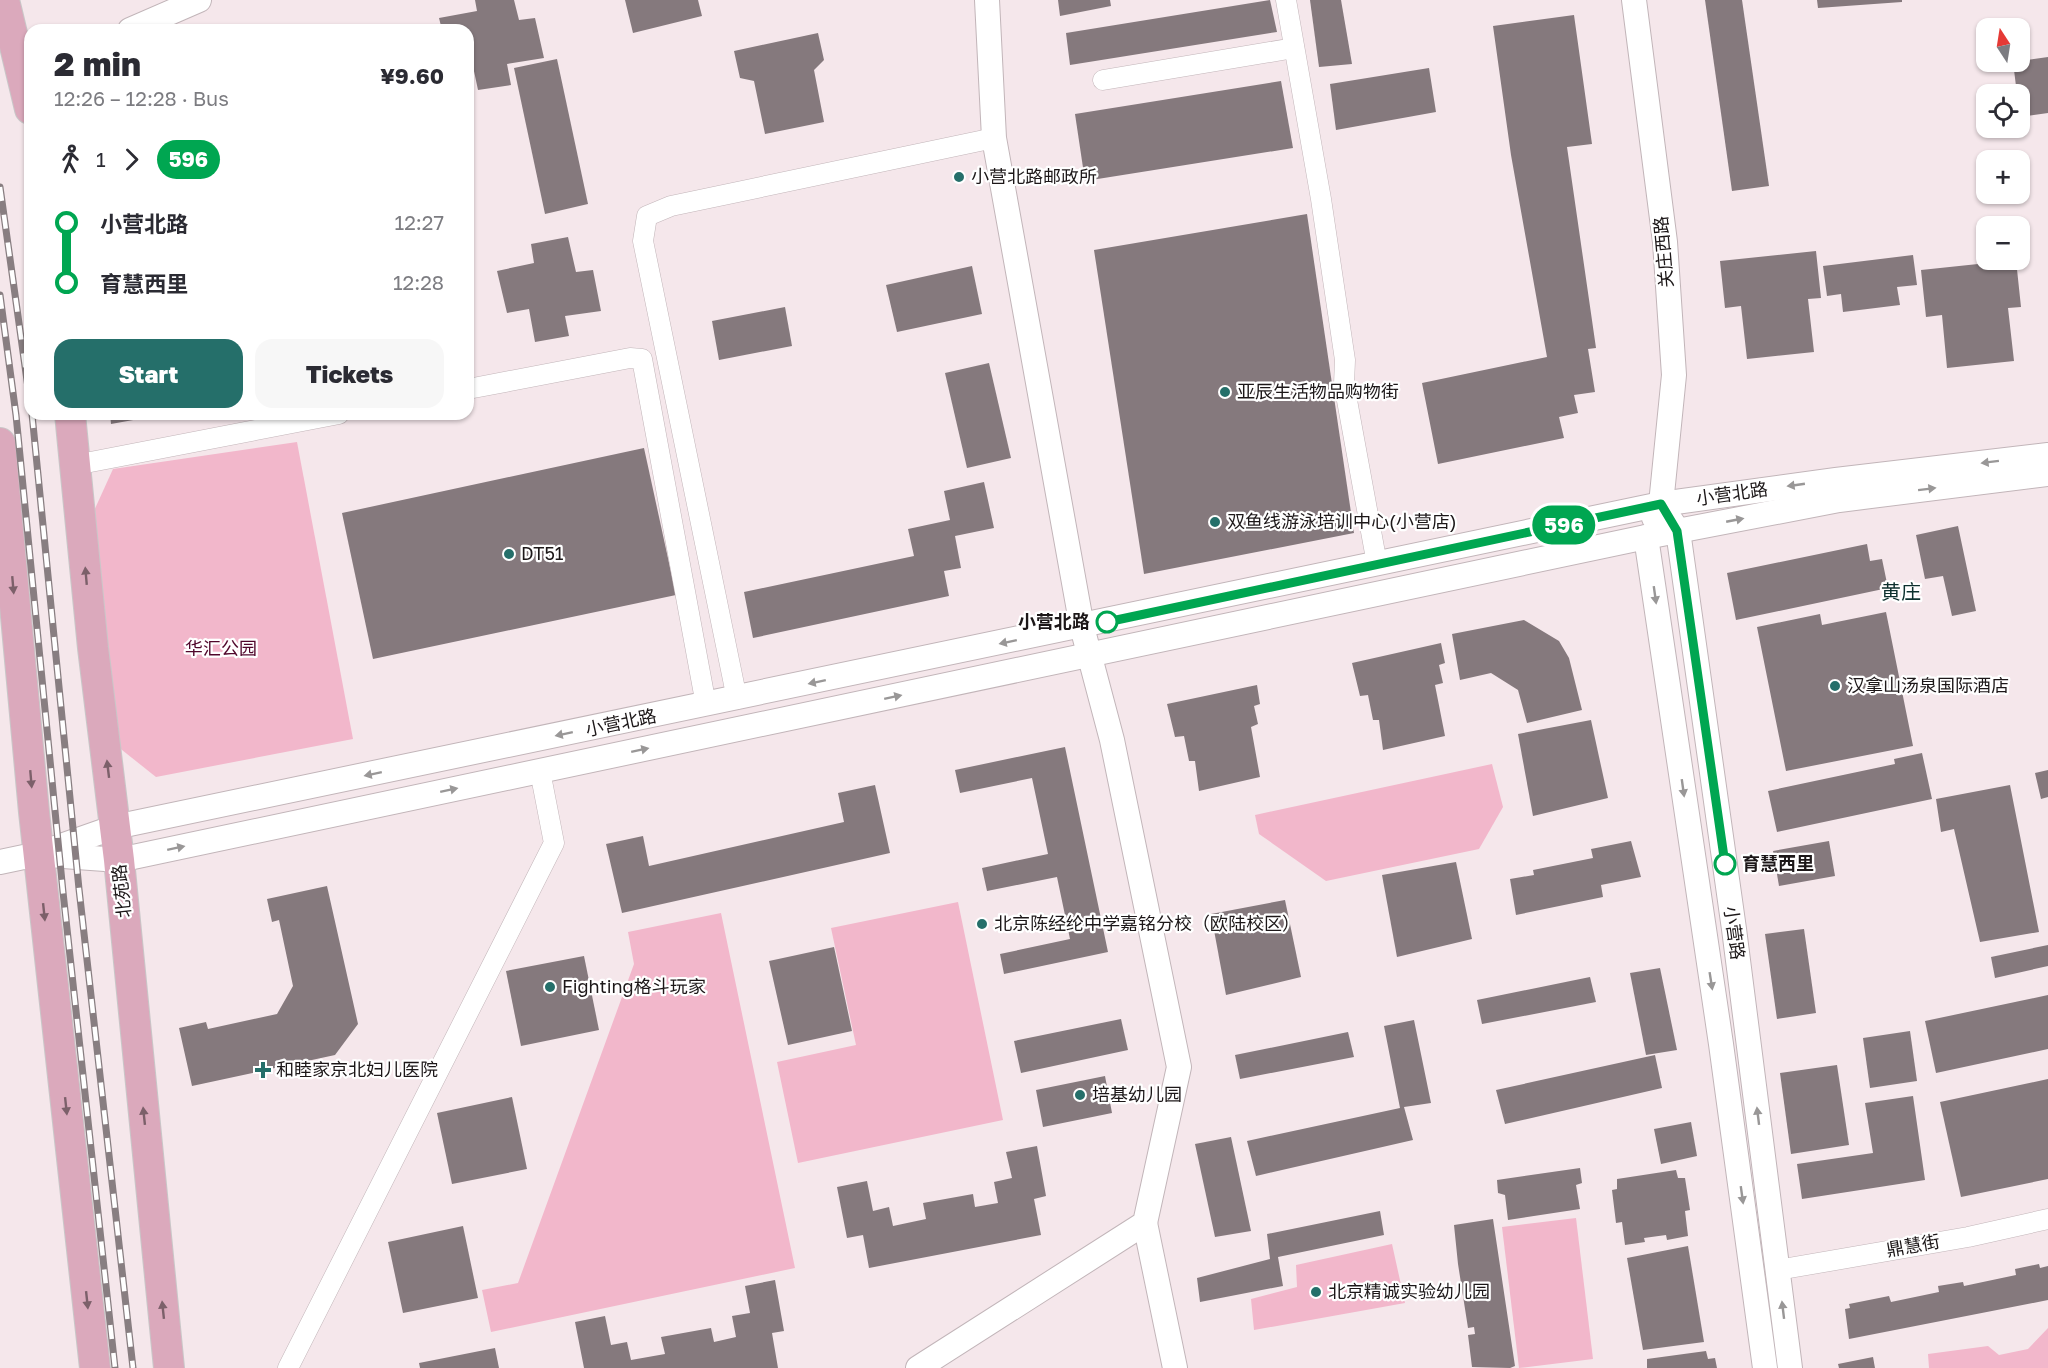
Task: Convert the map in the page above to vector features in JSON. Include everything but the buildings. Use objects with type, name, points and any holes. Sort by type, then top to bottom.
[{"type":"main road","points":[[4,0],[24,65]]},
{"type":"main road","name":"北苑路","points":[[71,420],[93,648],[119,860],[169,1368]]},
{"type":"main road","points":[[0,443],[38,854],[95,1368]]},
{"type":"street","points":[[144,24],[199,0]]},
{"type":"street","points":[[987,0],[994,138],[1082,627],[1112,740],[1179,1067],[1145,1223],[1175,1368]]},
{"type":"street","points":[[1287,0],[1325,222],[1345,360],[1344,384],[1377,564]]},
{"type":"street","name":"关庄西路","points":[[1634,0],[1665,242],[1674,375],[1661,504],[1646,537]]},
{"type":"street","points":[[1103,80],[1294,48]]},
{"type":"street","points":[[737,699],[643,240],[647,216],[671,206],[994,138]]},
{"type":"street","points":[[474,388],[630,358],[642,360],[706,705]]},
{"type":"street","points":[[75,465],[308,420]]},
{"type":"street","name":"小营北路","points":[[38,854],[115,828],[1661,504],[1836,480],[2048,455]]},
{"type":"street","name":"小营北路","points":[[38,854],[119,860],[1646,537],[1839,500],[2048,474]]},
{"type":"street","name":"小营路","points":[[1661,504],[1677,531],[1734,929],[1790,1368]]},
{"type":"street","name":"小营路","points":[[1646,537],[1721,1044],[1765,1368]]},
{"type":"street","points":[[288,1368],[554,843],[540,771]]},
{"type":"street","points":[[0,862],[38,854]]},
{"type":"street","name":"鼎慧街","points":[[1778,1270],[1968,1237],[2048,1219]]},
{"type":"street","points":[[918,1368],[1145,1223]]},
{"type":"green space","name":"华汇公园","points":[[297,442],[353,739],[156,777],[117,746],[93,513],[113,469]]},
{"type":"green space","points":[[1492,764],[1503,807],[1479,849],[1326,881],[1259,834],[1255,815]]},
{"type":"green space","points":[[958,902],[1003,1120],[798,1163],[777,1062],[856,1045],[831,928]]},
{"type":"green space","points":[[721,913],[795,1268],[491,1332],[482,1290],[518,1283],[634,964],[628,932]]},
{"type":"green space","points":[[1576,1218],[1593,1359],[1519,1368],[1502,1227]]},
{"type":"green space","points":[[1392,1244],[1405,1303],[1254,1330],[1251,1299],[1297,1287],[1296,1265]]},
{"type":"green space","points":[[2048,1328],[2048,1368],[1929,1368],[1928,1354],[1988,1346],[1999,1355],[2028,1349]]},
{"type":"railway","points":[[0,187],[24,359]]},
{"type":"railway","points":[[0,295],[16,415],[63,892],[115,1368]]},
{"type":"railway","points":[[33,420],[79,889],[133,1368]]},
{"type":"bus line","name":"596","points":[[1107,622],[1661,504],[1677,531],[1725,864]]},
{"type":"place","name":"小营北路邮政所","points":[[959,177]]},
{"type":"place","name":"亚辰生活物品购物街","points":[[1225,392]]},
{"type":"place","name":"双鱼线游泳培训中心(小营店)","points":[[1215,522]]},
{"type":"place","name":"DT51","points":[[509,554]]},
{"type":"place","name":"小营北路","points":[[1107,622]]},
{"type":"place","name":"汉拿山汤泉国际酒店","points":[[1835,686]]},
{"type":"place","name":"育慧西里","points":[[1725,864]]},
{"type":"place","name":"北京陈经纶中学嘉铭分校（欧陆校区）","points":[[982,924]]},
{"type":"place","name":"Fighting格斗玩家","points":[[550,987]]},
{"type":"place","name":"和睦家京北妇儿医院","points":[[263,1070]]},
{"type":"place","name":"培基幼儿园","points":[[1080,1095]]},
{"type":"place","name":"北京精诚实验幼儿园","points":[[1316,1292]]},
{"type":"district","name":"黄庄","points":[[1901,592]]}]
